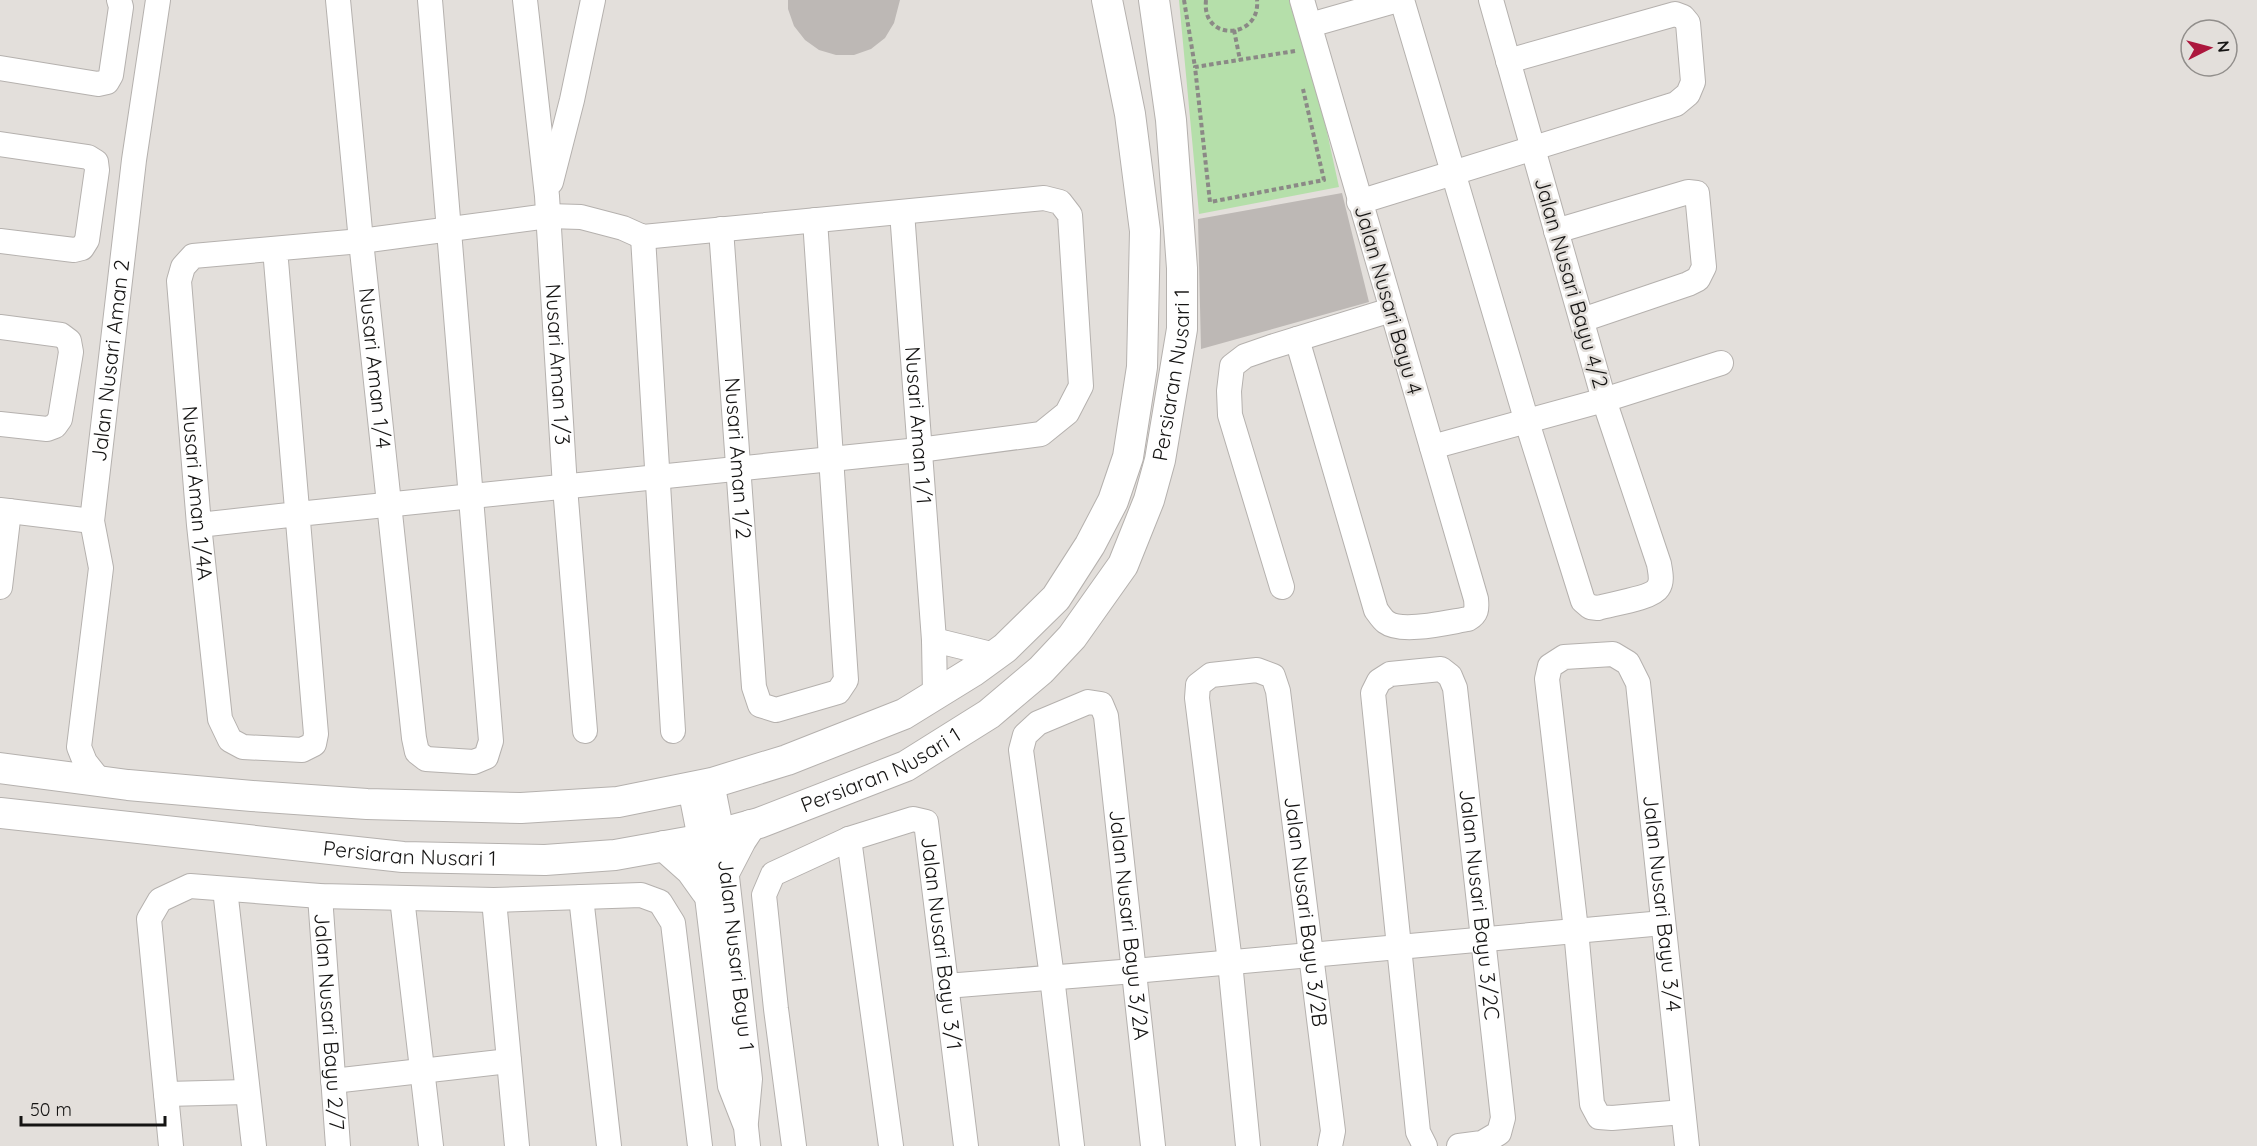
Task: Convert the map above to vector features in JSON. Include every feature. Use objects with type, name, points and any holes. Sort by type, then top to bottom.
[{"type":"main road","name":"Persiaran Nusari 1","points":[[0,768],[100,781],[252,796],[367,804],[521,808],[618,802],[701,786],[787,760],[865,730],[904,714],[995,655],[1056,598],[1090,545],[1113,501],[1128,457],[1142,367],[1145,231],[1130,114],[1107,0]]},
{"type":"main road","name":"Persiaran Nusari 1","points":[[0,813],[403,857],[545,860],[615,855],[711,836],[752,825],[906,766],[989,714],[1041,670],[1072,637],[1123,565],[1149,500],[1160,460],[1182,329],[1182,268],[1171,120],[1154,0]]},
{"type":"main road","points":[[726,869],[741,840],[752,825]]},
{"type":"main road","points":[[664,846],[691,870],[706,891]]},
{"type":"street","points":[[0,68],[98,84],[106,82],[111,75],[113,63],[121,7],[119,0]]},
{"type":"street","name":"Jalan Nusari Aman 2","points":[[100,781],[85,762],[79,747],[101,568],[92,521],[133,171],[158,0]]},
{"type":"street","name":"Nusari Aman 1/4","points":[[339,0],[361,241],[414,738],[417,752],[426,759],[474,762],[486,757],[491,741],[471,496]]},
{"type":"street","points":[[429,0],[471,496]]},
{"type":"street","name":"Nusari Aman 1/3","points":[[525,0],[548,206],[565,487],[585,731]]},
{"type":"street","points":[[548,206],[593,0]]},
{"type":"street","name":"Jalan Nusari Bayu 4","points":[[1298,339],[1376,610],[1385,622],[1397,627],[1468,619],[1476,612],[1476,599],[1302,0]]},
{"type":"street","points":[[1310,25],[1400,0],[1527,422]]},
{"type":"street","name":"Jalan Nusari Bayu 4/2","points":[[1491,0],[1604,400],[1659,564],[1660,586],[1653,593],[1598,608],[1590,607],[1583,601],[1527,422]]},
{"type":"street","points":[[1359,202],[1676,104],[1688,94],[1693,82],[1691,33],[1683,16],[1675,14],[1508,61]]},
{"type":"street","points":[[0,144],[88,157],[96,162],[97,170],[87,240],[82,248],[74,250],[0,242]]},
{"type":"street","points":[[1556,231],[1688,192],[1696,193],[1704,267],[1698,279],[1582,320]]},
{"type":"street","points":[[199,525],[919,450],[1041,434],[1067,413],[1081,386],[1070,215],[1060,202],[1044,198],[643,237],[623,228],[548,206],[448,229],[361,241],[275,249],[298,514]]},
{"type":"street","name":"Nusari Aman 1/1","points":[[902,212],[934,640],[935,694]]},
{"type":"street","points":[[815,220],[830,459]]},
{"type":"street","name":"Nusari Aman 1/2","points":[[721,229],[754,687],[760,705],[776,710],[838,692],[846,680],[830,459]]},
{"type":"street","points":[[643,237],[673,731]]},
{"type":"street","name":"Nusari Aman 1/4A","points":[[275,249],[193,256],[183,267],[179,280],[199,525],[220,719],[230,740],[243,747],[302,750],[314,744],[316,734],[298,514]]},
{"type":"street","points":[[1282,587],[1230,415],[1229,391],[1232,366],[1245,356],[1391,310]]},
{"type":"street","points":[[0,327],[61,335],[69,341],[71,352],[60,419],[55,426],[47,429],[0,424]]},
{"type":"street","points":[[1432,447],[1604,400],[1721,363]]},
{"type":"street","points":[[0,587],[4,511],[92,521]]},
{"type":"street","points":[[934,640],[995,655]]},
{"type":"street","name":"Jalan Nusari Bayu 3/4","points":[[1575,930],[1546,679],[1550,666],[1564,657],[1613,654],[1628,663],[1638,683],[1687,1146]]},
{"type":"street","name":"Jalan Nusari Bayu 3/2C","points":[[1400,946],[1391,879],[1373,693],[1379,681],[1390,674],[1441,669],[1450,675],[1455,688],[1503,1118],[1499,1133],[1482,1143],[1459,1146]]},
{"type":"street","name":"Jalan Nusari Bayu 3/2B","points":[[1230,962],[1197,698],[1198,685],[1211,675],[1257,670],[1273,676],[1278,691],[1313,954],[1333,1131],[1330,1146]]},
{"type":"street","name":"Jalan Nusari Bayu 3/2A","points":[[1052,977],[1021,750],[1025,735],[1038,723],[1088,702],[1101,704],[1106,716],[1153,1146]]},
{"type":"street","name":"Jalan Nusari Aman 2","points":[[53,775],[66,760],[84,719]]},
{"type":"street","name":"Jalan Nusari Bayu 1","points":[[701,786],[711,836],[726,869],[750,1078],[747,1137]]},
{"type":"street","name":"Jalan Nusari Bayu 3/1","points":[[849,839],[913,819],[926,822],[966,1146]]},
{"type":"street","name":"Jalan Nusari Bayu 1","points":[[711,836],[706,891],[730,1086],[747,1137]]},
{"type":"street","points":[[794,1146],[764,895],[773,874],[849,839],[891,1146]]},
{"type":"street","points":[[171,1146],[148,919],[160,900],[190,886],[320,896],[494,900],[641,895],[660,902],[673,923],[700,1146]]},
{"type":"street","points":[[225,889],[254,1146]]},
{"type":"street","name":"Jalan Nusari Bayu 2/7","points":[[320,896],[338,1146]]},
{"type":"street","points":[[581,897],[609,1146]]},
{"type":"street","points":[[402,898],[431,1146]]},
{"type":"street","points":[[494,900],[517,1146]]},
{"type":"street","points":[[946,986],[1662,923]]},
{"type":"street","points":[[1575,930],[1592,1104],[1599,1117],[1683,1112]]},
{"type":"street","points":[[1400,946],[1419,1132],[1425,1146]]},
{"type":"street","points":[[1230,962],[1248,1146]]},
{"type":"street","points":[[1052,977],[1072,1146]]},
{"type":"street","points":[[333,1081],[509,1061]]},
{"type":"street","points":[[166,1094],[247,1092]]},
{"type":"path","points":[[1184,0],[1195,67],[1210,202],[1324,180],[1302,83]]},
{"type":"path","points":[[1206,0],[1206,16],[1214,26],[1225,31],[1245,27],[1252,22],[1257,0]]},
{"type":"path","points":[[1234,30],[1240,60]]},
{"type":"path","points":[[1195,67],[1295,51],[1297,61]]},
{"type":"green space","points":[[1179,0],[1298,0],[1339,187],[1199,214]]},
{"type":"building","points":[[788,0],[900,0],[894,23],[885,38],[871,49],[854,55],[836,55],[819,50],[805,40],[794,26],[788,9]]},
{"type":"building","points":[[1342,193],[1369,302],[1201,349],[1198,219]]}]
